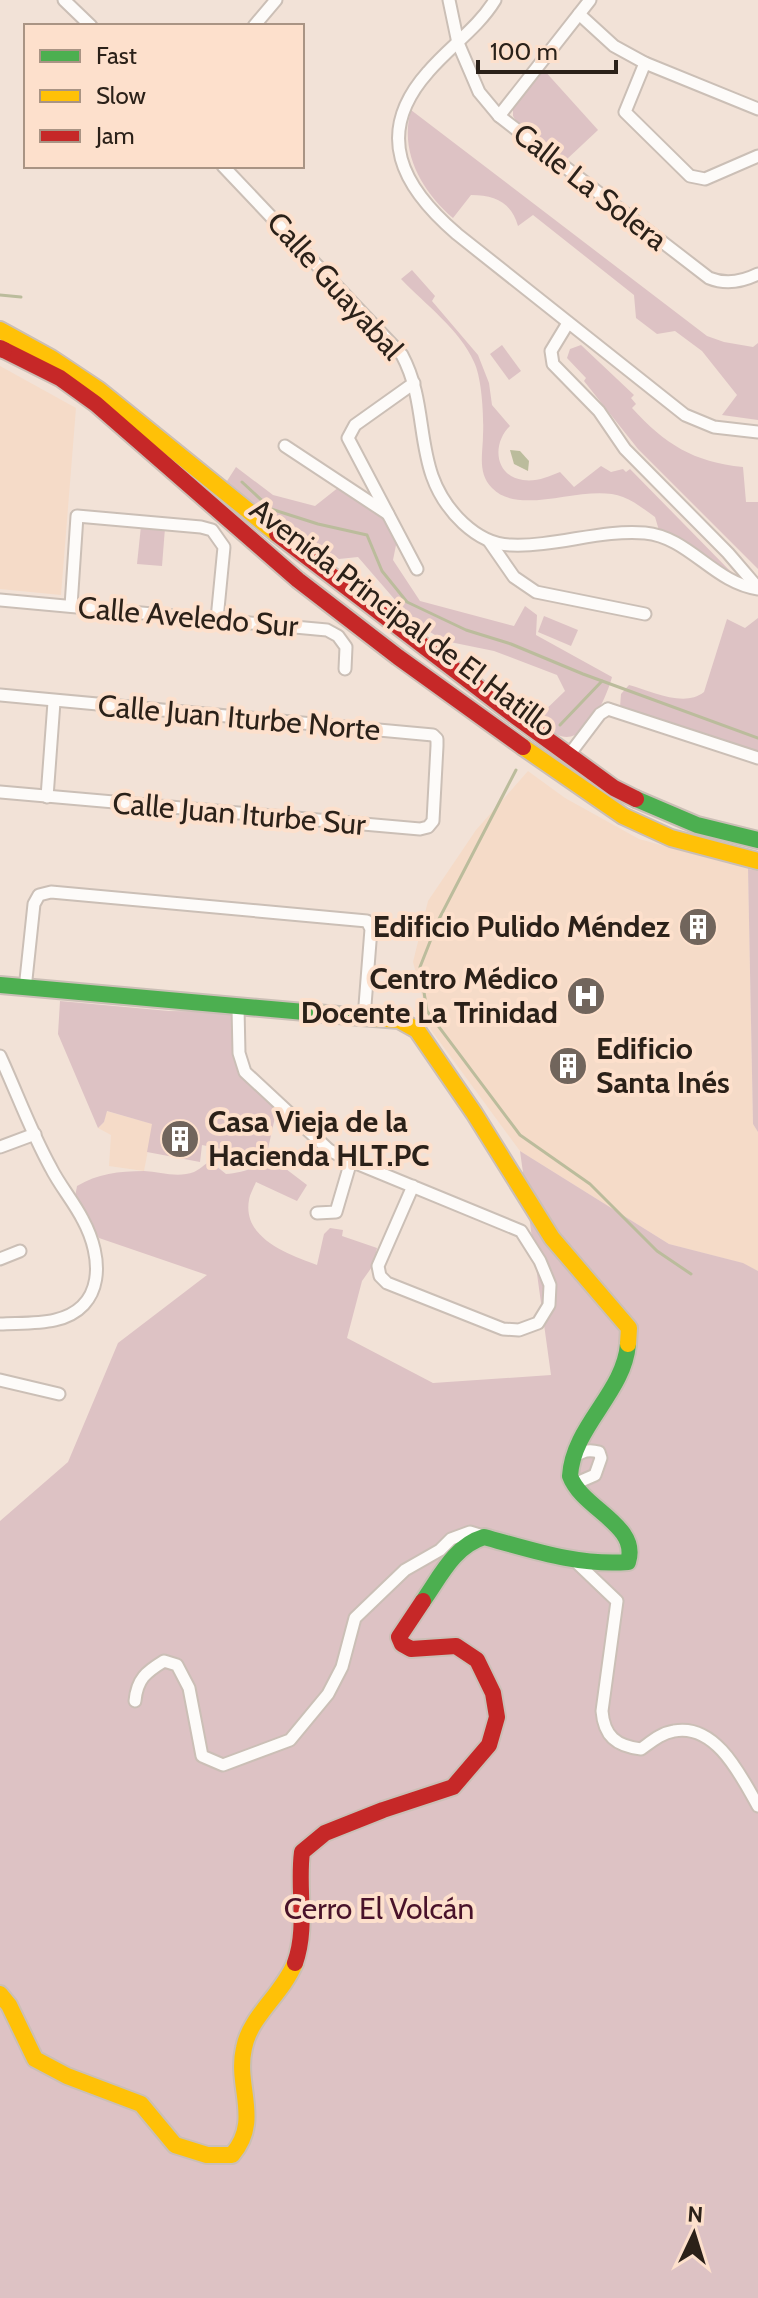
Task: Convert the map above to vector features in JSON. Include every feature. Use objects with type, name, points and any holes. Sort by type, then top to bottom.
[{"type":"street","points":[[64,0],[89,24]]},
{"type":"street","points":[[256,24],[276,0]]},
{"type":"street","name":"Calle La Solera","points":[[449,0],[458,43],[479,92],[499,116],[709,278],[738,281],[758,274]]},
{"type":"street","points":[[495,0],[458,43],[427,72],[402,111],[399,143],[405,170],[418,196],[437,217],[685,415],[714,427],[758,432]]},
{"type":"street","points":[[499,116],[590,0]]},
{"type":"street","points":[[579,14],[614,46],[645,63],[758,109]]},
{"type":"street","points":[[645,63],[625,112],[690,176],[705,179],[758,156]]},
{"type":"street","name":"Calle Guayabal","points":[[225,168],[402,355],[414,383],[420,430],[435,487],[449,509],[475,534],[488,540]]},
{"type":"street","points":[[568,323],[551,351],[553,364],[599,411],[625,449],[728,553],[758,589]]},
{"type":"street","name":"Avenida Principal de El Hatillo","points":[[0,330],[51,358],[99,390],[251,514],[614,788],[659,811],[697,825],[758,840]]},
{"type":"street","name":"Avenida Principal de El Hatillo","points":[[1,349],[60,378],[96,404],[298,580],[576,786],[623,816],[671,838],[758,861]]},
{"type":"street","points":[[414,383],[355,425],[348,438],[417,569]]},
{"type":"street","points":[[285,446],[389,515]]},
{"type":"street","points":[[71,606],[77,516],[201,527],[212,530],[224,547],[217,619]]},
{"type":"street","points":[[488,540],[519,545],[649,533],[691,553],[727,580],[758,589]]},
{"type":"street","points":[[488,540],[514,577],[536,592],[645,614]]},
{"type":"street","name":"Calle Aveledo Sur","points":[[0,600],[327,630],[338,636],[346,647],[345,669]]},
{"type":"street","name":"Calle Juan Iturbe Norte","points":[[0,695],[433,735],[437,739],[435,779]]},
{"type":"street","points":[[47,797],[54,702]]},
{"type":"street","points":[[570,756],[608,709],[758,758]]},
{"type":"street","name":"Calle Juan Iturbe Sur","points":[[0,792],[420,829],[428,827],[433,821],[435,779]]},
{"type":"street","points":[[25,989],[34,904],[39,895],[51,892],[367,921],[371,929],[364,1018]]},
{"type":"street","points":[[0,985],[399,1020],[417,1030],[474,1113],[552,1238],[629,1328],[626,1358],[573,1457],[568,1473],[574,1492],[628,1539],[632,1549],[628,1562],[613,1564],[574,1559],[470,1532],[451,1539],[440,1550],[405,1570],[355,1618],[342,1667],[328,1694],[290,1740],[223,1765],[202,1756],[189,1688],[177,1665],[164,1661],[150,1670],[137,1685],[135,1701]]},
{"type":"street","points":[[238,1008],[239,1053],[245,1072],[318,1140],[351,1161],[413,1186],[521,1231],[540,1261],[550,1285],[549,1305],[538,1323],[519,1330],[503,1329],[404,1291],[380,1276],[378,1266],[413,1186]]},
{"type":"street","points":[[0,1056],[51,1168],[83,1218],[94,1245],[97,1275],[95,1286],[84,1303],[66,1316],[55,1320],[0,1324]]},
{"type":"street","points":[[0,1147],[35,1134]]},
{"type":"street","points":[[317,1213],[336,1212],[351,1161]]},
{"type":"street","points":[[0,1259],[20,1251]]},
{"type":"street","points":[[0,1380],[59,1394]]},
{"type":"street","points":[[572,1485],[595,1475],[601,1458],[599,1452],[591,1450],[581,1451],[573,1457]]},
{"type":"street","points":[[0,1994],[9,2005],[35,2059],[67,2076],[141,2104],[175,2145],[207,2155],[232,2155],[243,2145],[249,2127],[242,2075],[243,2050],[255,2018],[285,1985],[302,1943],[304,1919],[299,1881],[302,1852],[325,1833],[453,1787],[489,1745],[497,1717],[493,1693],[477,1660],[456,1646],[411,1649],[402,1644],[399,1637],[456,1553],[470,1541],[484,1537]]},
{"type":"street","points":[[574,1559],[617,1601],[602,1711],[604,1728],[611,1739],[625,1747],[641,1749],[675,1730],[693,1732],[714,1742],[739,1772],[758,1806]]},
{"type":"shaded area","points":[[0,366],[76,408],[61,595],[0,589]]},
{"type":"shaded area","points":[[510,450],[520,451],[529,461],[528,471],[514,464]]},
{"type":"shaded area","name":"Centro Médico Docente La Trinidad","points":[[528,771],[565,798],[639,839],[748,869],[753,1124],[758,1132],[758,1271],[742,1263],[669,1244],[520,1151],[431,1030],[413,962],[428,901],[476,830]]},
{"type":"shaded area","points":[[106,1111],[153,1124],[144,1171],[109,1166],[111,1135],[98,1128],[104,1122]]},
{"type":"green space","points":[[543,69],[598,130],[566,160],[518,124],[513,116],[513,103]]},
{"type":"green space","points":[[411,110],[707,336],[753,347],[758,343],[758,420],[722,415],[737,395],[702,351],[675,331],[657,334],[636,318],[634,295],[533,215],[518,226],[511,211],[495,198],[471,195],[453,218],[432,196],[416,170],[408,141]]},
{"type":"green space","points":[[412,270],[435,296],[432,301],[478,355],[489,383],[492,405],[510,426],[500,441],[499,450],[501,466],[506,472],[528,480],[542,479],[560,472],[574,487],[601,466],[611,472],[630,469],[734,575],[727,580],[661,537],[655,517],[623,497],[591,493],[520,500],[504,496],[492,488],[484,476],[482,463],[483,408],[477,369],[468,350],[451,328],[401,279]]},
{"type":"green space","points":[[502,345],[521,371],[509,380],[490,354]]},
{"type":"green space","points":[[581,345],[634,395],[631,398],[636,404],[632,408],[656,432],[695,456],[743,467],[746,502],[758,502],[758,569],[638,449],[584,381],[586,378],[567,358],[570,349]]},
{"type":"green space","points":[[236,467],[273,495],[315,506],[339,487],[399,530],[393,560],[420,601],[514,626],[525,606],[537,615],[536,635],[612,677],[593,719],[576,735],[567,737],[551,731],[536,719],[565,691],[557,675],[494,651],[445,641],[415,623],[358,557],[339,559],[301,532],[287,530],[227,481]]},
{"type":"green space","points":[[141,526],[165,528],[162,566],[137,564]]},
{"type":"green space","points":[[544,616],[578,630],[571,646],[538,632]]},
{"type":"green space","points":[[758,618],[758,754],[620,707],[621,694],[629,685],[678,698],[696,697],[704,692],[727,619],[745,628]]},
{"type":"green space","points":[[748,869],[758,871],[758,1132],[753,1124]]},
{"type":"green space","points":[[60,1001],[169,1011],[236,1012],[236,1064],[277,1108],[266,1158],[202,1145],[200,1162],[147,1152],[152,1124],[107,1111],[104,1122],[98,1128],[58,1034]]},
{"type":"green space","name":"Cerro El Volcán","points":[[520,1151],[669,1244],[743,1263],[758,1271],[758,2298],[0,2298],[0,1521],[68,1462],[118,1343],[207,1275],[99,1238],[75,1197],[77,1186],[100,1176],[117,1173],[188,1174],[210,1161],[226,1174],[256,1167],[269,1156],[307,1185],[297,1201],[256,1182],[250,1198],[249,1214],[260,1235],[282,1250],[317,1265],[324,1234],[330,1228],[343,1230],[342,1236],[377,1248],[374,1264],[362,1281],[347,1338],[433,1383],[551,1375]]},
{"type":"waterway","points":[[0,295],[21,297]]},
{"type":"waterway","points":[[242,482],[271,509],[367,535],[382,571],[407,602],[466,630],[511,644],[583,674],[758,738]]},
{"type":"waterway","points":[[560,725],[602,681]]},
{"type":"waterway","points":[[516,770],[439,919],[420,967],[427,1011],[520,1135],[590,1184],[657,1251],[691,1274]]},
{"type":"traffic: fast","points":[[636,799],[697,825],[758,840]]},
{"type":"traffic: fast","points":[[0,985],[361,1017]]},
{"type":"traffic: fast","points":[[423,1601],[456,1555],[473,1541],[484,1537],[573,1559],[628,1562],[626,1538],[576,1488],[570,1476],[580,1441],[618,1378],[628,1344]]},
{"type":"traffic: slow","points":[[0,330],[51,358],[99,390],[277,534]]},
{"type":"traffic: slow","points":[[523,747],[623,816],[671,838],[758,861]]},
{"type":"traffic: slow","points":[[361,1017],[399,1020],[417,1030],[474,1113],[552,1238],[629,1328],[628,1344]]},
{"type":"traffic: slow","points":[[0,1994],[9,2005],[35,2059],[67,2076],[141,2104],[175,2145],[207,2155],[232,2155],[241,2142],[247,2116],[242,2062],[247,2036],[295,1963]]},
{"type":"traffic: jam","points":[[0,348],[60,378],[96,404],[298,580],[523,747]]},
{"type":"traffic: jam","points":[[0,349],[4,350]]},
{"type":"traffic: jam","points":[[277,534],[515,716],[614,788],[636,799]]},
{"type":"traffic: jam","points":[[295,1963],[302,1922],[302,1852],[325,1833],[453,1787],[489,1745],[497,1717],[493,1693],[477,1660],[456,1646],[411,1649],[402,1644],[399,1637],[423,1601]]},
{"type":"place","name":"Edificio Pulido Méndez","points":[[698,927]]},
{"type":"place","name":"Centro Médico Docente La Trinidad","points":[[586,996]]},
{"type":"place","name":"Edificio Santa Inés","points":[[568,1066]]},
{"type":"place","name":"Casa Vieja de la Hacienda HLT.PC","points":[[180,1139]]}]
